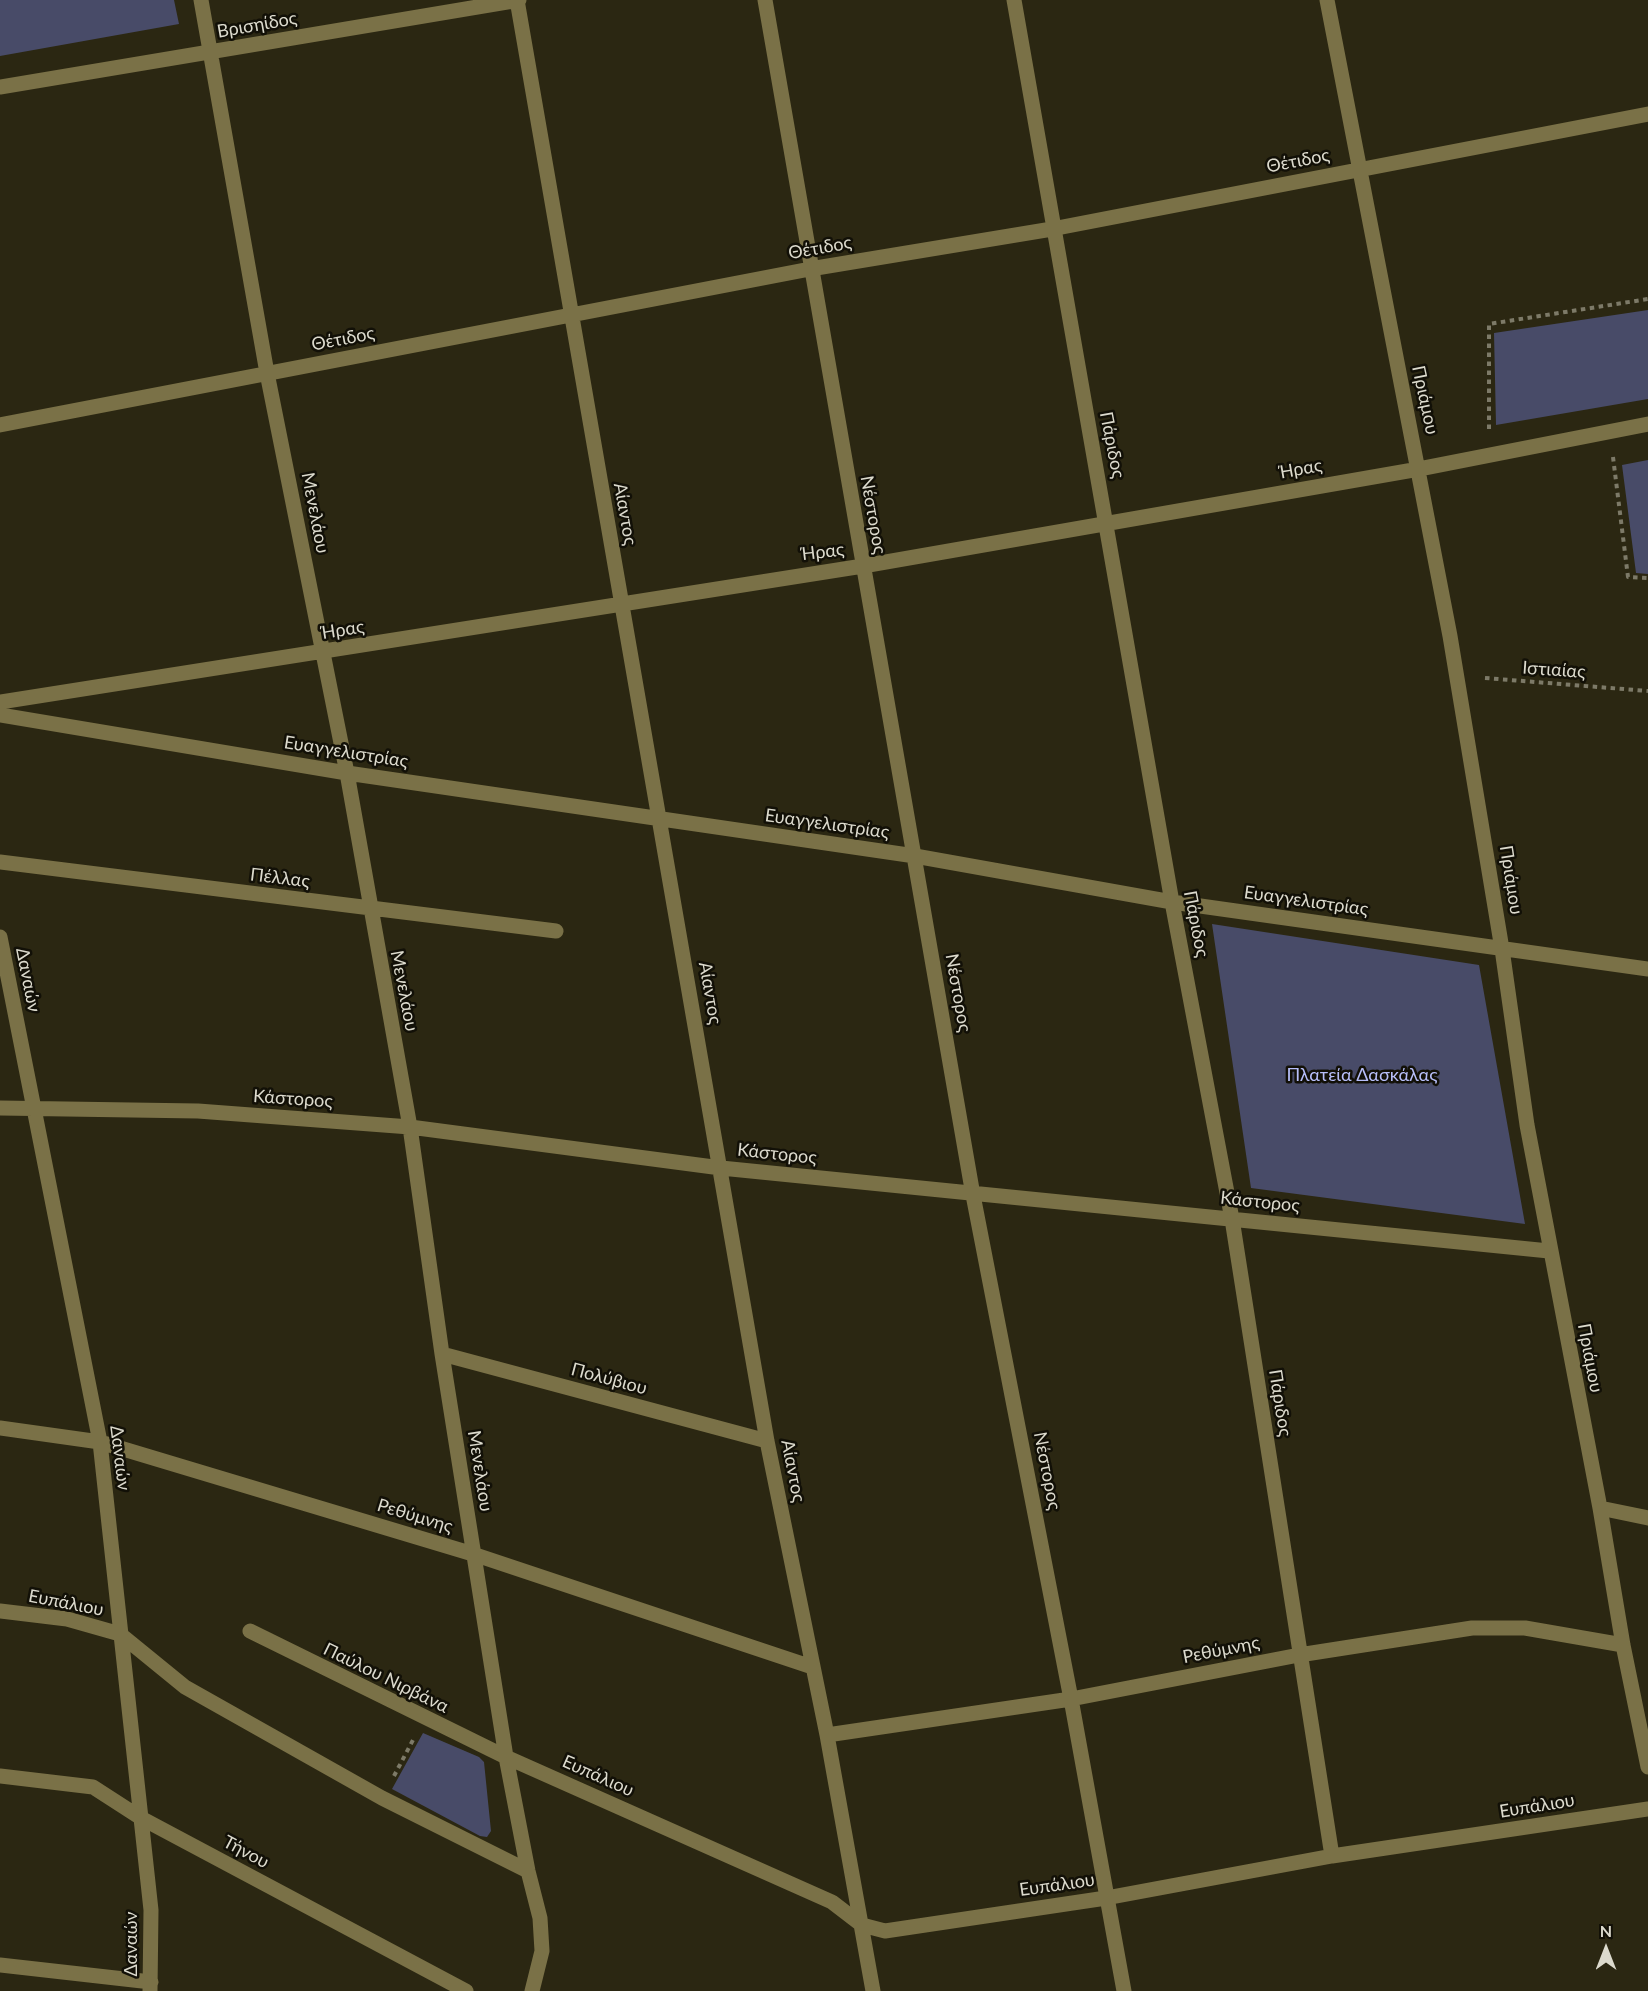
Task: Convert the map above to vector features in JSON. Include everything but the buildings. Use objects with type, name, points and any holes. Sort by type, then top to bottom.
[{"type":"street","name":"Μενελάου","points":[[201,0],[267,374],[347,773],[369,909],[410,1126],[442,1354],[506,1757],[528,1871],[540,1918],[542,1951],[532,1991]]},
{"type":"street","name":"Βρισηίδος","points":[[0,87],[518,0]]},
{"type":"street","name":"Αίαντος","points":[[518,0],[570,315],[721,1168],[766,1441],[827,1735],[873,1991]]},
{"type":"street","name":"Νέστορος","points":[[765,0],[810,270],[973,1195],[1071,1699],[1124,1991]]},
{"type":"street","name":"Πάριδος","points":[[1014,0],[1052,228],[1107,522],[1172,902],[1232,1219],[1332,1856]]},
{"type":"street","name":"Πριάμου","points":[[1327,0],[1457,676],[1502,949],[1527,1125],[1549,1251],[1600,1508],[1623,1645],[1645,1733],[1648,1767]]},
{"type":"street","name":"Θέτιδος","points":[[0,425],[570,315],[1052,228],[1648,114]]},
{"type":"street","name":"Ήρας","points":[[0,702],[323,653],[621,603],[863,566],[1419,469],[1648,424]]},
{"type":"street","name":"Ευαγγελιστρίας","points":[[0,715],[347,773],[915,856],[1172,902],[1648,969]]},
{"type":"street","name":"Πέλλας","points":[[0,862],[556,931]]},
{"type":"street","name":"Δαναών","points":[[0,937],[100,1442],[151,1910],[151,1987]]},
{"type":"street","name":"Κάστορος","points":[[0,1108],[198,1111],[410,1126],[721,1168],[1549,1251]]},
{"type":"street","name":"Πολύβιου","points":[[442,1354],[766,1441]]},
{"type":"street","name":"Ρεθύμνης","points":[[0,1428],[100,1442],[473,1554],[812,1666]]},
{"type":"street","points":[[1600,1508],[1648,1518]]},
{"type":"street","name":"Ευπάλιου","points":[[0,1611],[67,1619],[120,1634],[185,1687],[382,1798],[528,1871]]},
{"type":"street","name":"Ρεθύμνης","points":[[827,1735],[1071,1699],[1299,1655],[1472,1628],[1525,1628],[1623,1645]]},
{"type":"street","name":"Παύλου Νιρβάνα","points":[[250,1631],[506,1757]]},
{"type":"street","name":"Ευπάλιου","points":[[506,1757],[832,1902],[862,1925],[885,1931],[1106,1898],[1332,1856],[1648,1809]]},
{"type":"street","name":"Τήνου","points":[[0,1776],[93,1787],[141,1818],[466,1991]]},
{"type":"street","points":[[0,1965],[151,1987]]},
{"type":"path","points":[[1489,455],[1489,324],[1648,299]]},
{"type":"path","points":[[1610,431],[1628,577],[1648,578]]},
{"type":"path","name":"Ιστιαίας","points":[[1457,676],[1648,691]]},
{"type":"path","points":[[382,1798],[425,1719]]},
{"type":"green space","points":[[0,0],[174,0],[179,24],[0,56]]},
{"type":"green space","points":[[1648,310],[1648,399],[1496,425],[1494,333]]},
{"type":"green space","points":[[1648,460],[1648,574],[1636,573],[1622,465]]},
{"type":"green space","name":"Πλατεία Δασκάλας","points":[[1212,924],[1479,965],[1525,1224],[1251,1188]]},
{"type":"green space","points":[[423,1733],[479,1757],[484,1762],[491,1831],[487,1837],[480,1836],[392,1789]]}]
